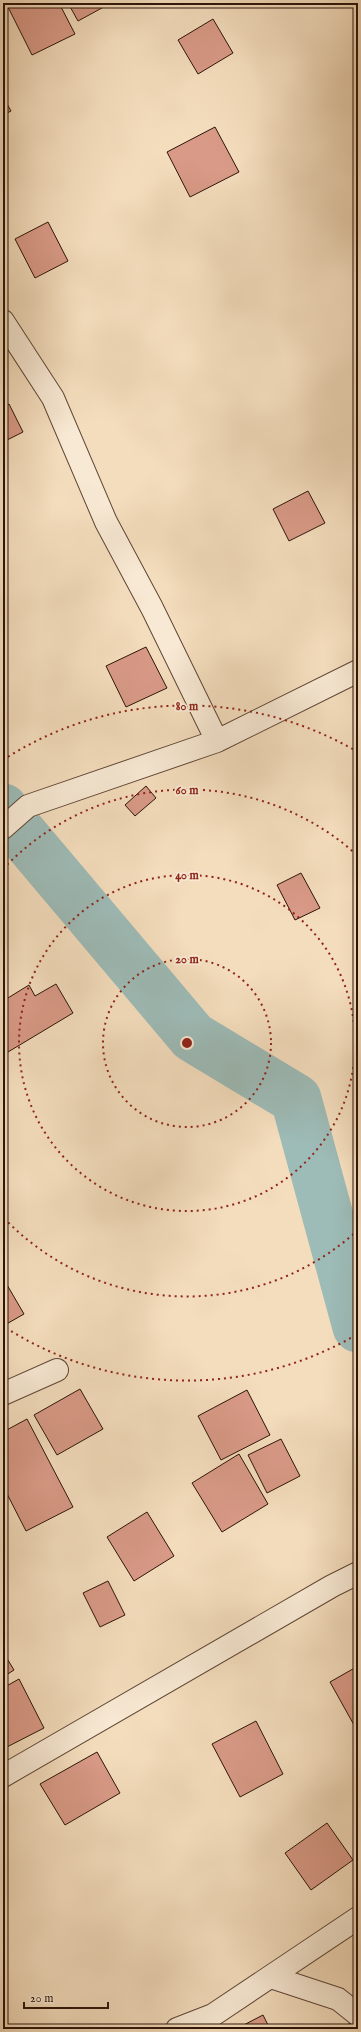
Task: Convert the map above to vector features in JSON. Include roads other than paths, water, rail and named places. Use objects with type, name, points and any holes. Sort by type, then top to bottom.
[{"type":"street","points":[[3,321],[53,398],[106,522],[152,608],[217,741]]},
{"type":"street","points":[[3,828],[28,806],[217,741],[358,671]]},
{"type":"street","points":[[3,1394],[57,1370]]},
{"type":"street","points":[[3,1776],[325,1590],[358,1573]]},
{"type":"street","points":[[177,2029],[213,2015],[358,1918]]},
{"type":"street","points":[[271,1977],[338,1999],[358,2015]]},
{"type":"waterway","points":[[3,809],[10,820],[193,1037],[296,1099],[358,1327]]}]
